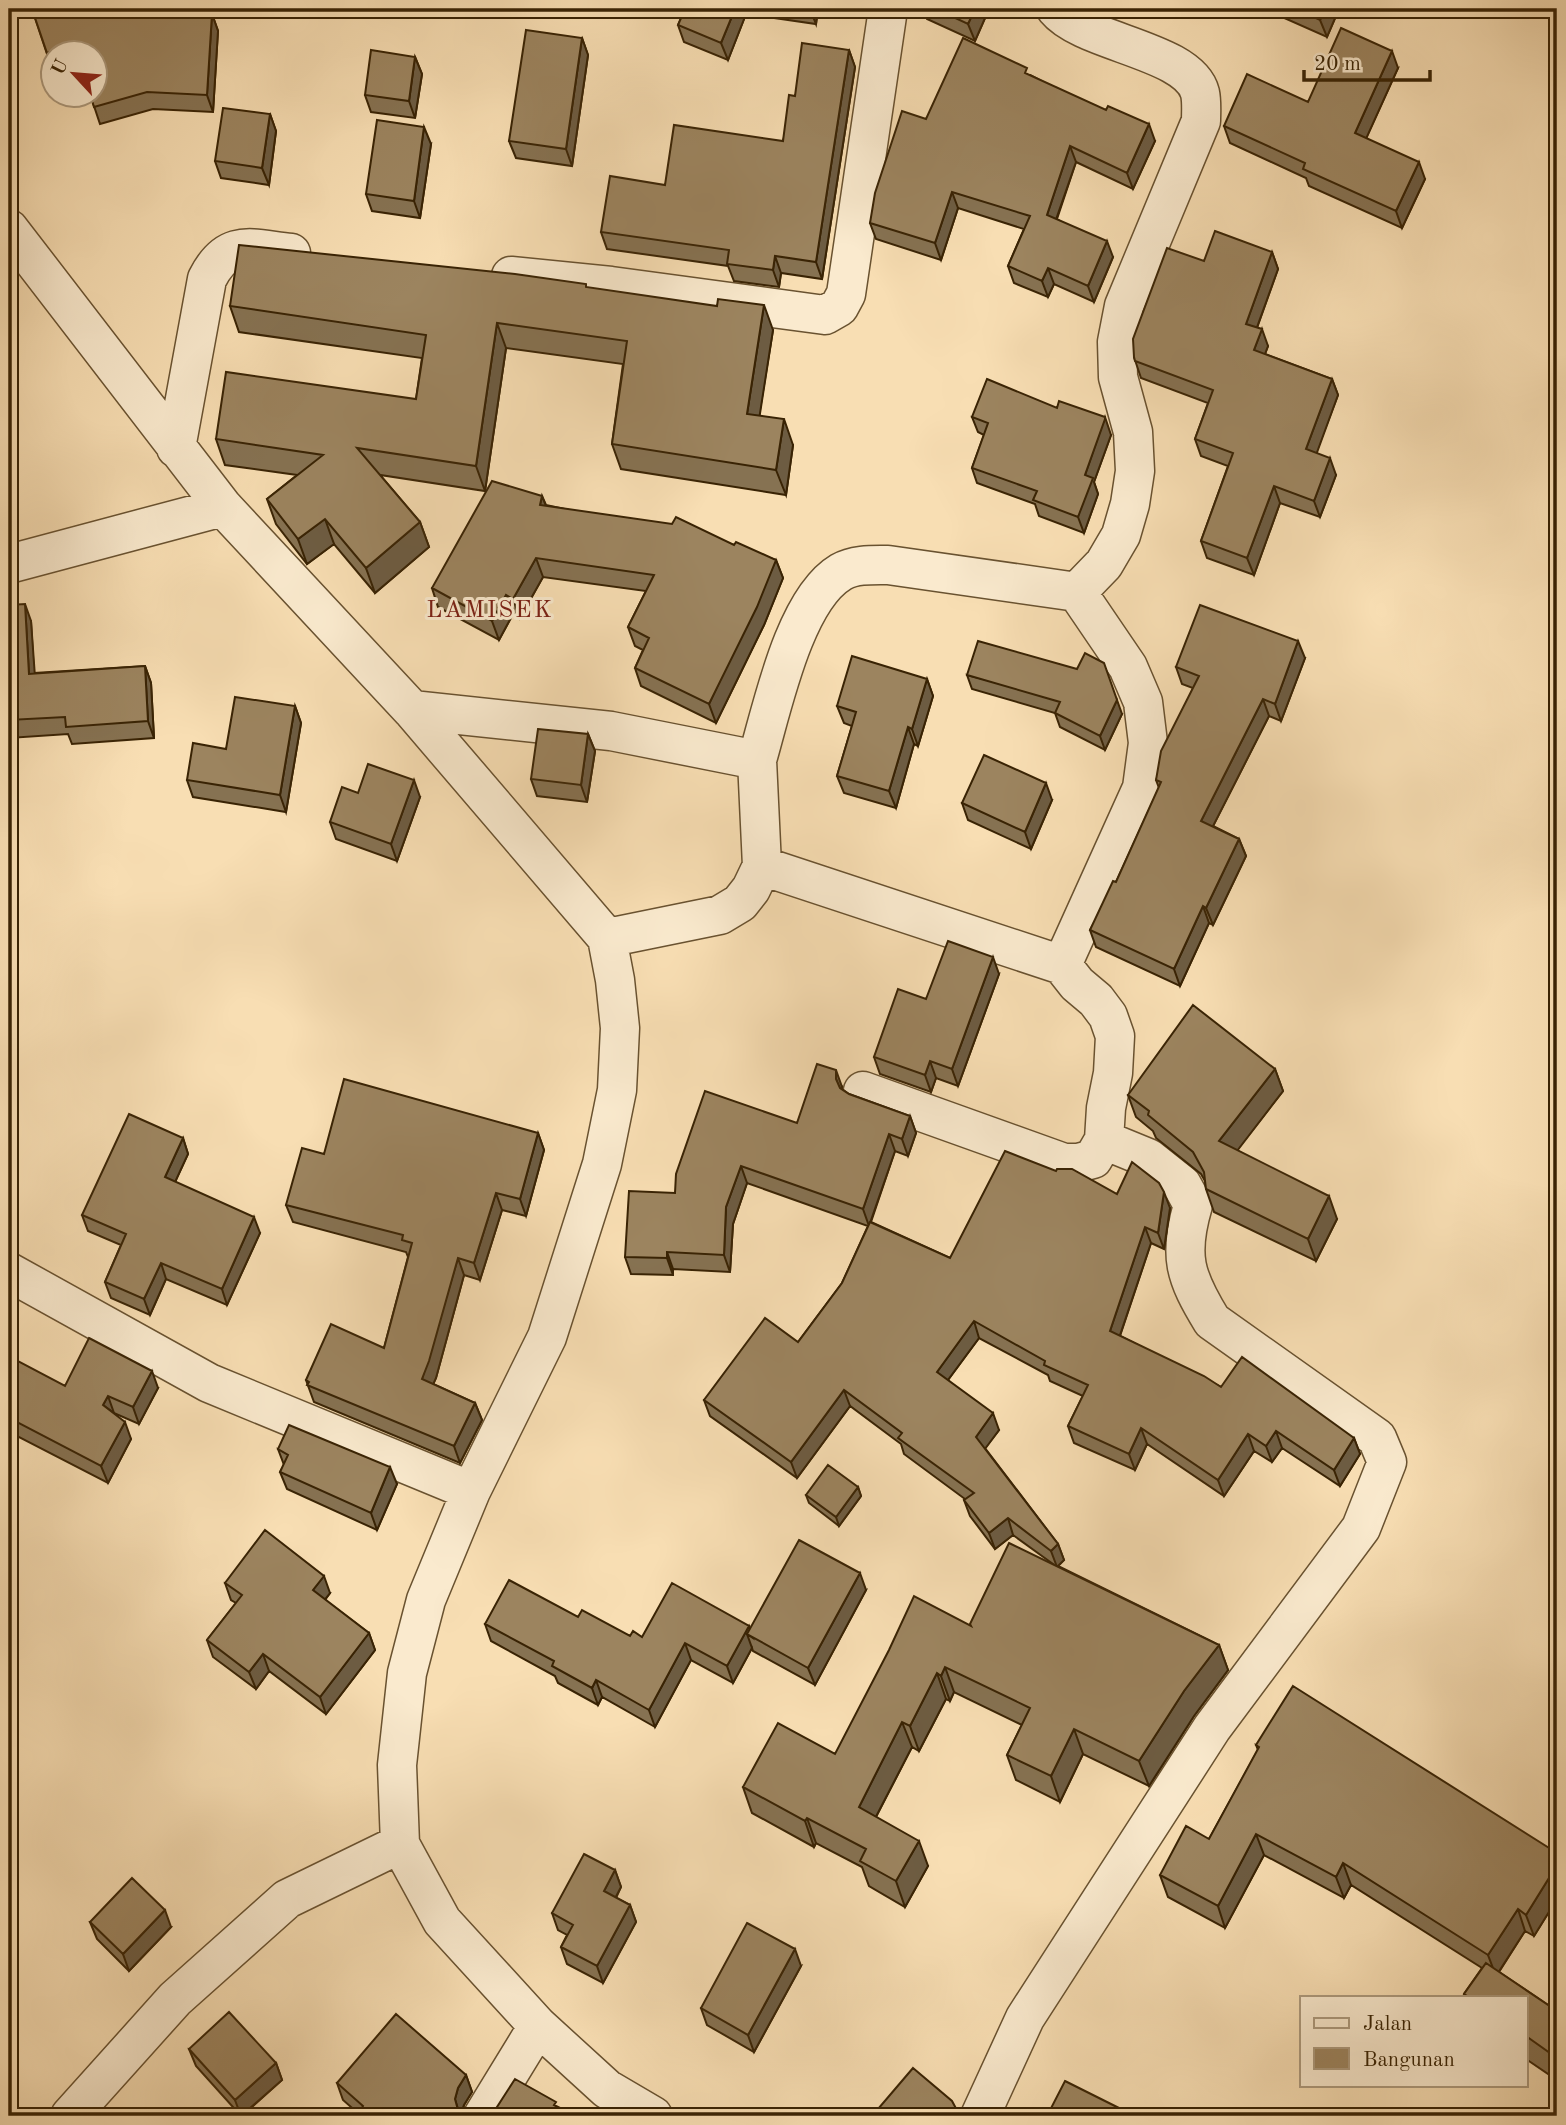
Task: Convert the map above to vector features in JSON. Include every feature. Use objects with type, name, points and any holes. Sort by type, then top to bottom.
[{"type":"street","points":[[475,272],[611,286],[825,315],[839,307],[846,294],[888,9]]},
{"type":"street","points":[[1056,9],[1072,23],[1166,61],[1185,73],[1200,92],[1201,121],[1124,306],[1117,342],[1118,377],[1133,432],[1135,471],[1130,504],[1121,535],[1104,564],[1077,592]]},
{"type":"street","points":[[9,229],[223,507],[412,710],[607,938],[620,1028],[617,1090],[602,1164],[547,1337],[471,1491],[426,1600],[407,1673],[397,1765],[400,1844],[442,1922],[538,2026],[607,2089],[653,2116]]},
{"type":"street","points":[[176,448],[207,279],[215,263],[227,252],[245,248],[326,257]]},
{"type":"street","points":[[9,564],[223,507]]},
{"type":"street","points":[[607,938],[720,915],[740,903],[762,866],[757,760],[795,634],[807,609],[822,589],[842,572],[862,566],[888,565],[1077,592],[1128,667],[1143,702],[1148,743],[1142,788],[1062,965]]},
{"type":"street","points":[[412,710],[611,731],[757,760]]},
{"type":"street","points":[[762,866],[1062,965],[1108,1016],[1115,1036],[1104,1140],[1093,1159],[1078,1163],[1064,1163],[863,1091]]},
{"type":"street","points":[[980,2116],[1025,2018],[1212,1728],[1361,1528],[1387,1462],[1377,1438],[1212,1321],[1194,1292],[1184,1254],[1186,1229],[1193,1205],[1182,1185],[1148,1158],[1104,1140]]},
{"type":"street","points":[[9,1272],[209,1383],[471,1491]]},
{"type":"street","points":[[70,2116],[175,1999],[287,1899],[400,1844]]},
{"type":"street","points":[[483,2116],[538,2026]]},
{"type":"building","points":[[32,9],[145,9],[212,14],[207,95],[147,92],[108,103],[108,38],[42,38]]},
{"type":"building","points":[[685,9],[735,9],[721,43],[678,25]]},
{"type":"building","points":[[936,9],[975,9],[968,24]]},
{"type":"building","points":[[1296,9],[1325,9],[1320,20]]},
{"type":"building","points":[[1341,28],[1392,51],[1355,133],[1419,162],[1396,211],[1303,169],[1305,163],[1224,126],[1247,74],[1308,102]]},
{"type":"building","points":[[526,30],[582,38],[566,149],[509,141]]},
{"type":"building","points":[[963,38],[1027,68],[1025,73],[1106,110],[1108,106],[1149,124],[1127,173],[1070,146],[1047,215],[1107,241],[1088,286],[1048,268],[1042,281],[1008,266],[1030,216],[952,192],[935,243],[870,223],[875,193],[902,111],[926,119]]},
{"type":"building","points":[[802,43],[849,50],[816,262],[775,256],[773,270],[727,264],[729,250],[601,232],[610,176],[665,185],[674,125],[783,141],[789,95],[795,96]]},
{"type":"building","points":[[371,50],[415,57],[409,101],[365,95]]},
{"type":"building","points":[[223,108],[270,114],[262,168],[215,161]]},
{"type":"building","points":[[377,120],[424,127],[414,201],[366,194]]},
{"type":"building","points":[[1215,231],[1272,252],[1246,324],[1262,329],[1254,350],[1332,379],[1306,449],[1330,458],[1314,501],[1274,486],[1247,558],[1201,541],[1233,453],[1195,439],[1213,390],[1135,361],[1134,357],[1133,339],[1167,248],[1204,261]]},
{"type":"building","points":[[239,245],[515,274],[717,306],[718,299],[764,305],[747,414],[784,419],[776,470],[612,444],[627,341],[497,323],[476,466],[357,448],[420,522],[366,568],[325,519],[298,539],[267,499],[323,455],[216,439],[226,372],[416,399],[426,335],[230,306]]},
{"type":"building","points":[[987,379],[1057,408],[1059,401],[1105,417],[1085,475],[1093,478],[1078,517],[1033,500],[1037,491],[972,468],[988,423],[972,417]]},
{"type":"building","points":[[492,481],[542,496],[540,505],[672,524],[676,517],[734,545],[736,542],[776,560],[757,607],[709,704],[635,668],[649,638],[628,627],[654,575],[536,558],[513,599],[506,595],[492,621],[432,588]]},
{"type":"building","points":[[25,604],[29,674],[145,666],[148,721],[66,727],[65,717],[9,720],[9,605]]},
{"type":"building","points":[[1200,605],[1298,641],[1275,704],[1263,699],[1201,821],[1239,839],[1206,908],[1203,906],[1174,969],[1090,930],[1113,881],[1116,882],[1161,782],[1156,780],[1161,751],[1199,676],[1176,667]]},
{"type":"building","points":[[978,641],[1077,669],[1085,653],[1104,663],[1117,700],[1100,736],[1055,713],[1060,702],[967,675]]},
{"type":"building","points":[[852,656],[927,679],[912,729],[908,727],[889,791],[837,776],[856,712],[837,706]]},
{"type":"building","points":[[235,697],[295,706],[280,795],[187,780],[193,743],[226,749]]},
{"type":"building","points":[[538,729],[588,734],[581,785],[531,779]]},
{"type":"building","points":[[984,755],[1046,783],[1025,832],[962,803]]},
{"type":"building","points":[[368,764],[414,780],[391,844],[330,822],[342,787],[358,793]]},
{"type":"building","points":[[948,941],[993,957],[952,1069],[930,1061],[925,1075],[874,1057],[898,989],[926,999]]},
{"type":"building","points":[[1193,1005],[1275,1069],[1219,1141],[1329,1196],[1308,1239],[1206,1189],[1204,1172],[1193,1152],[1128,1095]]},
{"type":"building","points":[[817,1064],[836,1070],[840,1088],[849,1094],[910,1116],[902,1139],[889,1134],[863,1209],[741,1166],[726,1207],[724,1255],[667,1252],[667,1258],[625,1257],[629,1191],[675,1193],[676,1174],[705,1091],[797,1123]]},
{"type":"building","points":[[344,1079],[538,1133],[520,1199],[496,1193],[474,1263],[458,1258],[422,1379],[475,1403],[454,1446],[307,1385],[309,1382],[306,1380],[331,1324],[384,1348],[412,1243],[402,1240],[403,1235],[286,1205],[302,1148],[324,1154]]},
{"type":"building","points":[[129,1114],[183,1138],[165,1177],[254,1217],[222,1289],[161,1263],[144,1299],[105,1282],[126,1234],[82,1215]]},
{"type":"building","points":[[1005,1151],[1056,1171],[1072,1169],[1117,1194],[1132,1162],[1159,1183],[1164,1192],[1158,1233],[1145,1227],[1110,1331],[1204,1376],[1221,1387],[1242,1357],[1354,1438],[1334,1470],[1276,1431],[1266,1446],[1248,1434],[1218,1480],[1141,1428],[1129,1454],[1068,1426],[1088,1385],[1044,1365],[1045,1361],[974,1321],[937,1372],[993,1413],[976,1437],[1058,1544],[1051,1551],[1008,1518],[989,1533],[964,1500],[974,1493],[898,1438],[902,1433],[844,1390],[791,1462],[704,1400],[765,1318],[798,1342],[842,1283],[870,1222],[950,1258]]},
{"type":"building","points":[[89,1338],[152,1371],[133,1407],[108,1396],[103,1405],[125,1422],[101,1466],[9,1418],[9,1379],[18,1361],[65,1386]]},
{"type":"building","points":[[289,1425],[390,1467],[371,1513],[280,1472],[288,1455],[278,1449]]},
{"type":"building","points":[[828,1465],[858,1487],[836,1517],[806,1495]]},
{"type":"building","points":[[265,1530],[324,1576],[313,1590],[369,1633],[320,1697],[263,1654],[249,1672],[207,1640],[242,1595],[225,1583]]},
{"type":"building","points":[[799,1540],[860,1573],[808,1668],[747,1634]]},
{"type":"building","points":[[1009,1543],[1219,1645],[1184,1691],[1139,1761],[1074,1729],[1051,1776],[1007,1755],[1030,1708],[945,1667],[941,1676],[937,1673],[910,1726],[902,1722],[859,1807],[919,1841],[896,1881],[860,1861],[866,1849],[807,1818],[805,1821],[743,1787],[778,1723],[835,1754],[914,1596],[971,1626]]},
{"type":"building","points":[[509,1580],[578,1617],[582,1610],[630,1636],[633,1631],[642,1637],[672,1583],[749,1626],[727,1666],[685,1643],[649,1710],[596,1680],[592,1688],[552,1666],[554,1661],[485,1624]]},
{"type":"building","points":[[1293,1686],[1557,1853],[1557,1865],[1526,1915],[1518,1909],[1488,1955],[1343,1863],[1336,1877],[1256,1834],[1218,1906],[1160,1875],[1186,1826],[1209,1839],[1259,1747],[1256,1745]]},
{"type":"building","points":[[584,1854],[615,1870],[604,1891],[630,1905],[597,1966],[561,1947],[573,1925],[552,1913]]},
{"type":"building","points":[[132,1878],[165,1910],[123,1954],[90,1922]]},
{"type":"building","points":[[747,1923],[795,1949],[748,2035],[701,2008]]},
{"type":"building","points":[[1486,1963],[1557,2011],[1557,2058],[1528,2037],[1528,1996],[1464,1994]]},
{"type":"building","points":[[229,2012],[276,2063],[235,2100],[189,2049]]},
{"type":"building","points":[[396,2014],[466,2075],[455,2099],[458,2110],[464,2116],[358,2116],[363,2106],[337,2083]]},
{"type":"building","points":[[913,2068],[952,2101],[959,2114],[957,2116],[872,2116]]},
{"type":"building","points":[[515,2079],[556,2102],[554,2105],[576,2116],[489,2116]]},
{"type":"building","points":[[1065,2081],[1135,2116],[1047,2116]]},
{"type":"district","name":"LAMISEK","points":[[490,611]]}]
